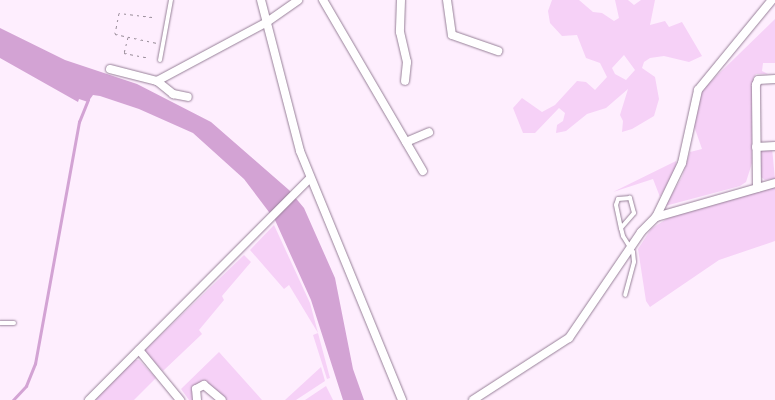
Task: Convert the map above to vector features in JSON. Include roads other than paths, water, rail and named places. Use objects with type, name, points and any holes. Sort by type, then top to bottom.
[{"type":"street","points":[[261,0],[291,123],[310,178],[402,400]]},
{"type":"street","points":[[158,82],[266,22],[298,0]]},
{"type":"street","points":[[323,0],[423,171]]},
{"type":"street","points":[[401,0],[400,32],[407,62],[404,81]]},
{"type":"street","points":[[447,0],[452,35],[498,51]]},
{"type":"street","points":[[473,400],[569,338],[630,247],[656,217],[682,163],[698,90],[772,0]]},
{"type":"street","points":[[110,69],[158,82],[173,94],[188,98]]},
{"type":"street","points":[[757,188],[756,84],[758,80],[775,78]]},
{"type":"street","points":[[406,142],[429,132]]},
{"type":"street","points":[[756,147],[775,146]]},
{"type":"street","points":[[89,400],[310,178]]},
{"type":"street","points":[[656,217],[775,183]]},
{"type":"street","points":[[139,350],[180,400]]},
{"type":"street","points":[[197,400],[196,389],[204,385],[222,400]]},
{"type":"lane","points":[[160,60],[171,0]]},
{"type":"lane","points":[[621,228],[634,213],[630,198],[618,199],[616,205],[621,228],[630,247],[634,262],[626,295]]},
{"type":"lane","points":[[0,323],[14,323]]},
{"type":"waterway","points":[[13,400],[26,386],[35,364],[79,122],[88,100]]}]
